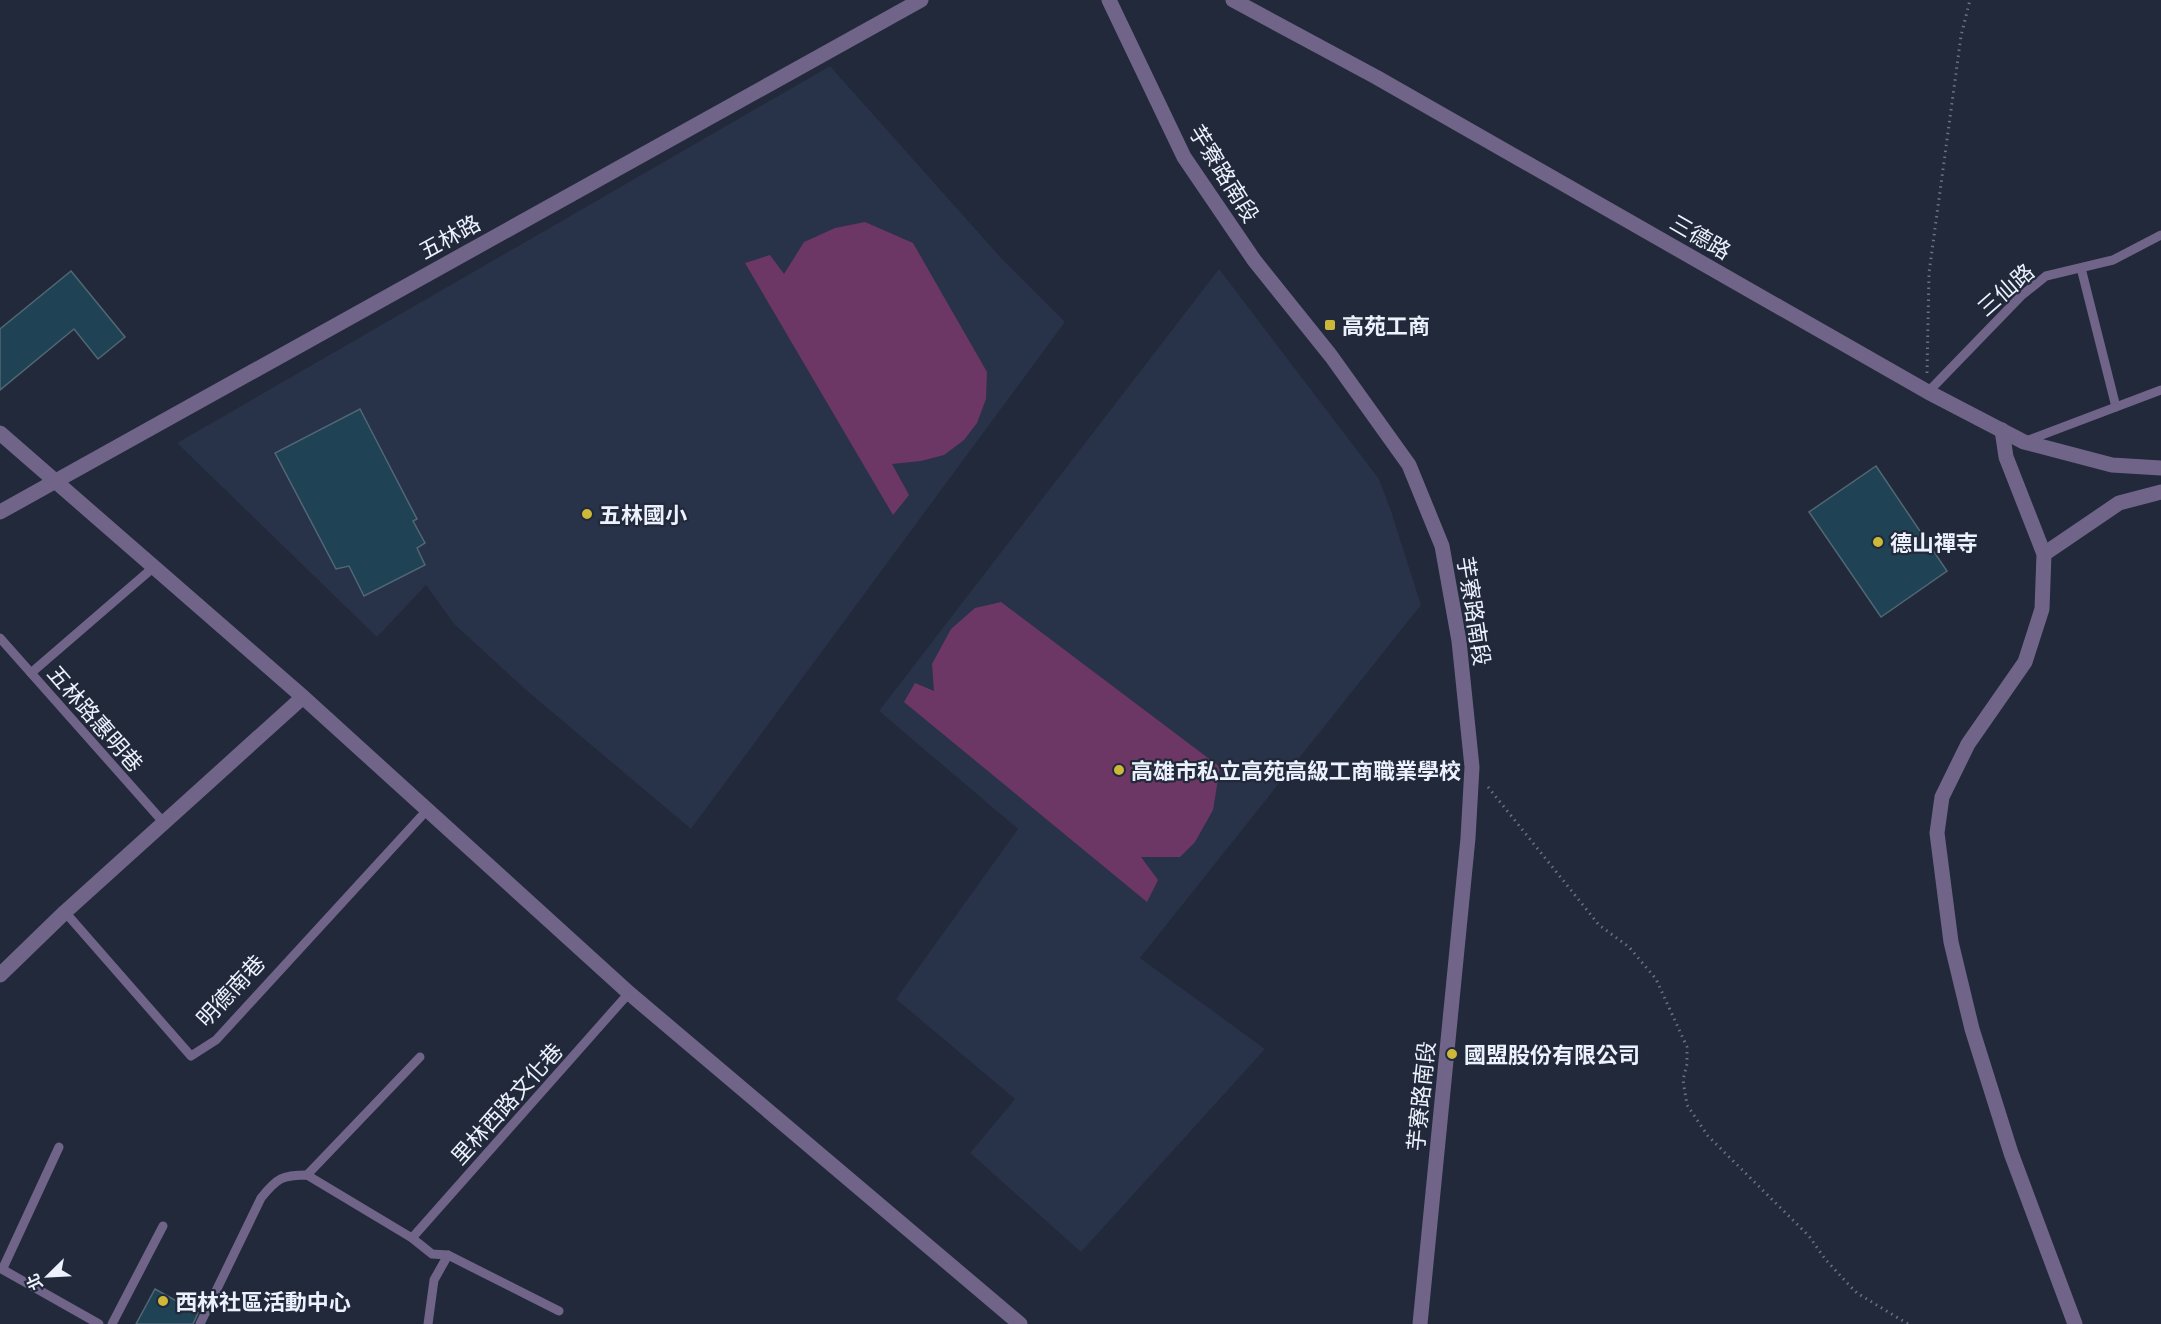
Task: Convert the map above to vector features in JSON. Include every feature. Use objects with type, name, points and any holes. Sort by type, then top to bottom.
[{"type":"street","name":"五林路","points":[[0,512],[921,0]]},
{"type":"street","name":"芋寮路南段","points":[[1109,0],[1184,158],[1254,260],[1331,356],[1409,465],[1443,546],[1459,641],[1472,767],[1467,849],[1420,1324]]},
{"type":"street","name":"三德路","points":[[1233,0],[1376,77],[1928,392],[2024,442],[2112,465],[2161,468]]},
{"type":"street","points":[[2002,430],[2007,457],[2044,554],[2042,609],[2025,662],[1968,744],[1942,797],[1937,832],[1952,942],[1972,1029],[2011,1153],[2075,1324]]},
{"type":"street","points":[[0,433],[303,697],[629,993],[1020,1324]]},
{"type":"street","points":[[2044,554],[2119,503],[2161,492]]},
{"type":"street","points":[[0,975],[65,912],[303,697]]},
{"type":"lane","name":"三仙路","points":[[1928,392],[2029,290],[2046,276],[2113,260],[2161,235]]},
{"type":"lane","points":[[2081,268],[2116,407]]},
{"type":"lane","points":[[2024,442],[2161,390]]},
{"type":"lane","points":[[31,673],[155,567]]},
{"type":"lane","name":"五林路惠明巷","points":[[0,639],[164,824]]},
{"type":"lane","name":"明德南巷","points":[[65,912],[178,1044],[191,1056],[201,1052],[216,1040],[428,809]]},
{"type":"lane","name":"里林西路文化巷","points":[[412,1238],[629,993]]},
{"type":"lane","points":[[307,1175],[420,1057]]},
{"type":"lane","points":[[59,1147],[1,1268],[99,1324]]},
{"type":"lane","points":[[200,1324],[261,1198],[272,1184],[284,1176],[307,1175],[412,1238],[432,1254],[448,1255],[559,1311]]},
{"type":"lane","points":[[112,1324],[163,1226]]},
{"type":"lane","points":[[428,1324],[434,1280],[448,1255]]},
{"type":"path","points":[[1928,392],[1926,351],[1929,273],[1961,36],[1970,0]]},
{"type":"path","points":[[1472,767],[1599,925],[1629,947],[1656,979],[1687,1047],[1687,1064],[1683,1080],[1687,1104],[1708,1136],[1809,1236],[1826,1259],[1857,1293],[1908,1324]]},
{"type":"shaded area","name":"五林國小","points":[[830,66],[1002,259],[1065,322],[691,829],[526,690],[454,624],[426,585],[377,637],[177,443]]},
{"type":"shaded area","points":[[865,222],[913,243],[987,372],[986,399],[977,423],[964,440],[944,455],[921,461],[892,464],[909,495],[893,515],[745,263],[770,255],[784,274],[804,242],[835,228]]},
{"type":"shaded area","name":"高雄市私立高苑高級工商職業學校","points":[[1219,269],[1379,479],[1421,605],[1140,958],[1265,1049],[1081,1252],[970,1153],[1015,1099],[896,999],[1018,829],[879,711]]},
{"type":"shaded area","points":[[1001,602],[1220,767],[1213,810],[1195,842],[1180,857],[1141,857],[1158,880],[1147,902],[904,702],[915,683],[934,691],[932,664],[951,629],[975,608]]},
{"type":"building","points":[[71,271],[125,337],[98,359],[74,329],[0,390],[0,329]]},
{"type":"building","points":[[360,409],[417,519],[413,521],[425,543],[417,548],[425,565],[364,596],[349,566],[336,569],[275,453]]},
{"type":"building","name":"德山禪寺","points":[[1876,466],[1947,571],[1881,617],[1809,512]]},
{"type":"building","name":"西林社區活動中心","points":[[155,1289],[198,1313],[193,1324],[136,1324]]},
{"type":"place","name":"高苑工商","points":[[1330,325]]},
{"type":"place","name":"五林國小","points":[[587,514]]},
{"type":"place","name":"德山禪寺","points":[[1878,542]]},
{"type":"place","name":"高雄市私立高苑高級工商職業學校","points":[[1119,770]]},
{"type":"place","name":"國盟股份有限公司","points":[[1452,1054]]},
{"type":"place","name":"西林社區活動中心","points":[[163,1301]]}]
